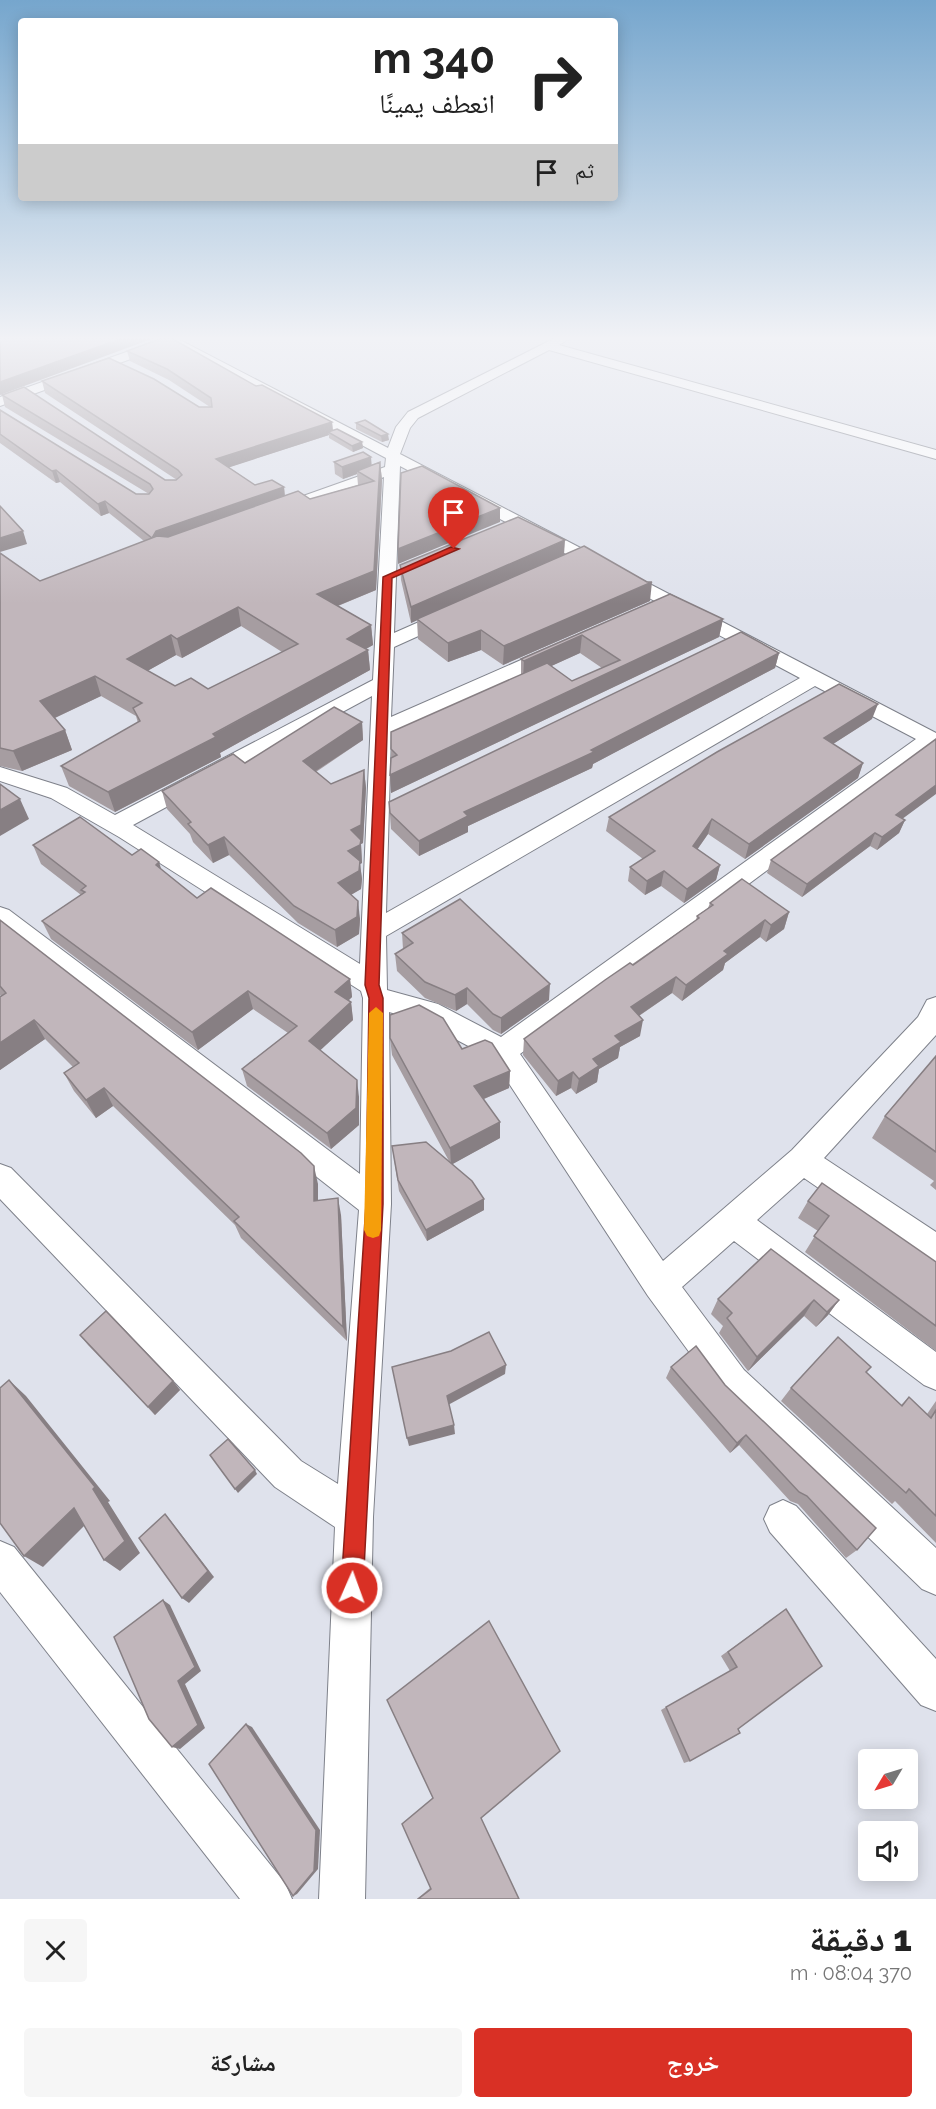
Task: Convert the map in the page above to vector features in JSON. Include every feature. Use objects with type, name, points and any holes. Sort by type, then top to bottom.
[{"type":"street","points":[[327,427],[392,463],[521,522],[933,740],[503,1051]]},
{"type":"street","points":[[342,1899],[354,1517],[375,1204],[374,991],[380,729],[384,682],[392,463],[403,427]]},
{"type":"street","points":[[841,427],[936,455]]},
{"type":"street","points":[[268,514],[392,463]]},
{"type":"street","points":[[499,531],[521,522]]},
{"type":"street","points":[[563,565],[584,555]]},
{"type":"street","points":[[388,577],[410,567]]},
{"type":"street","points":[[650,610],[671,601]]},
{"type":"street","points":[[384,644],[469,607]]},
{"type":"street","points":[[718,647],[740,637]]},
{"type":"street","points":[[380,729],[574,644]]},
{"type":"street","points":[[375,931],[816,677]]},
{"type":"street","points":[[115,825],[384,682]]},
{"type":"street","points":[[0,774],[59,793],[115,825],[374,991],[428,1012],[503,1051],[660,1286],[732,1383],[936,1575]]},
{"type":"street","points":[[377,812],[398,801]]},
{"type":"street","points":[[0,916],[375,1204]]},
{"type":"street","points":[[660,1286],[803,1160],[929,1024],[936,1008]]},
{"type":"street","points":[[803,1160],[936,1250]]},
{"type":"street","points":[[0,1178],[288,1474],[354,1517]]},
{"type":"street","points":[[733,1221],[936,1373]]},
{"type":"street","points":[[783,1519],[936,1690]]},
{"type":"street","points":[[0,1561],[269,1899]]},
{"type":"building","points":[[0,427],[27,427],[136,494],[149,494],[153,489],[150,484],[55,427],[84,427],[165,480],[176,480],[182,475],[178,470],[112,427],[318,427],[216,459],[255,485],[272,480],[284,487],[156,531],[152,538],[105,501],[98,504],[56,470],[52,471],[0,434]]},
{"type":"building","points":[[363,427],[376,427],[388,434],[381,436]]},
{"type":"building","points":[[337,429],[362,442],[352,446],[328,432]]},
{"type":"building","points":[[363,452],[371,457],[342,467],[334,462]]},
{"type":"building","points":[[380,462],[374,571],[317,594],[371,625],[347,639],[368,650],[213,734],[216,737],[108,792],[61,766],[140,721],[133,708],[142,703],[95,676],[40,701],[65,730],[13,751],[0,748],[0,553],[40,581],[157,536],[168,537],[298,491],[310,499],[374,481],[357,471]],"holes":[[[238,607],[298,644],[208,689],[191,678],[175,686],[127,659],[171,635],[177,639]]]},
{"type":"building","points":[[422,466],[500,508],[398,549],[401,473]]},
{"type":"building","points":[[0,506],[23,531],[0,538]]},
{"type":"building","points":[[518,517],[565,540],[411,607],[400,565]]},
{"type":"building","points":[[584,546],[647,582],[652,582],[504,646],[481,630],[448,643],[417,619]]},
{"type":"building","points":[[670,594],[723,619],[390,775],[391,758],[397,755],[391,749],[391,732],[547,663],[572,681],[620,660],[582,635],[524,661],[521,659]]},
{"type":"building","points":[[741,632],[779,653],[591,750],[594,752],[464,812],[468,816],[419,841],[390,813],[389,802]]},
{"type":"building","points":[[839,684],[878,704],[824,738],[863,763],[749,844],[712,819],[693,846],[720,865],[687,889],[664,871],[647,881],[630,867],[655,851],[609,817],[717,752]]},
{"type":"building","points":[[334,707],[362,722],[303,761],[331,784],[364,770],[361,825],[351,830],[361,840],[360,845],[348,851],[360,861],[359,871],[338,883],[358,901],[357,917],[335,930],[294,906],[224,837],[208,845],[188,824],[191,822],[162,791],[233,754],[245,763]]},
{"type":"building","points":[[936,739],[936,785],[896,815],[905,820],[882,837],[875,833],[807,884],[771,860]]},
{"type":"building","points":[[0,784],[20,799],[0,810]]},
{"type":"building","points":[[80,817],[132,855],[141,849],[159,862],[156,865],[197,898],[211,888],[350,979],[335,992],[351,1002],[309,1041],[357,1080],[356,1108],[327,1133],[242,1069],[297,1026],[248,991],[192,1032],[42,921],[85,892],[81,890],[86,886],[33,845]]},
{"type":"building","points":[[742,879],[789,912],[771,925],[765,920],[724,951],[728,954],[686,985],[676,977],[631,1007],[643,1020],[615,1036],[621,1042],[593,1059],[599,1066],[579,1079],[573,1072],[558,1081],[524,1039],[605,980],[630,963],[633,965],[699,918],[697,916],[713,905],[710,903]]},
{"type":"building","points":[[460,899],[550,984],[501,1018],[493,1014],[467,988],[455,995],[425,982],[395,954],[413,943],[402,933]]},
{"type":"building","points":[[0,920],[301,1153],[314,1166],[314,1201],[338,1198],[343,1327],[234,1221],[239,1217],[104,1088],[86,1100],[64,1073],[79,1063],[34,1020],[0,1043],[0,997],[6,993],[0,986]]},
{"type":"building","points":[[419,1005],[443,1018],[462,1049],[485,1040],[492,1043],[510,1071],[474,1086],[500,1122],[450,1148],[390,1038],[390,1015]]},
{"type":"building","points":[[936,1056],[936,1152],[885,1116]]},
{"type":"building","points":[[426,1142],[472,1181],[484,1199],[426,1230],[398,1180],[392,1146]]},
{"type":"building","points":[[822,1183],[936,1262],[936,1326],[814,1236],[829,1216],[808,1201]]},
{"type":"building","points":[[771,1249],[839,1300],[827,1312],[814,1300],[757,1357],[727,1318],[732,1313],[718,1299]]},
{"type":"building","points":[[106,1311],[173,1381],[148,1407],[80,1335]]},
{"type":"building","points":[[489,1332],[506,1365],[447,1396],[454,1425],[407,1438],[392,1367],[451,1351]]},
{"type":"building","points":[[838,1337],[871,1367],[866,1372],[902,1406],[909,1397],[931,1418],[936,1410],[936,1516],[909,1489],[906,1493],[791,1388]]},
{"type":"building","points":[[696,1346],[725,1385],[876,1528],[857,1550],[746,1435],[737,1443],[671,1367]]},
{"type":"building","points":[[9,1380],[95,1487],[93,1489],[125,1541],[104,1560],[74,1508],[24,1556],[0,1523],[0,1388]]},
{"type":"building","points":[[228,1439],[255,1470],[235,1489],[210,1455]]},
{"type":"building","points":[[165,1514],[208,1571],[182,1598],[139,1538]]},
{"type":"building","points":[[163,1600],[195,1667],[178,1681],[198,1725],[172,1747],[149,1719],[114,1637]]},
{"type":"building","points":[[786,1609],[822,1666],[738,1729],[740,1733],[690,1761],[666,1707],[737,1667],[728,1652]]},
{"type":"building","points":[[489,1621],[560,1751],[481,1818],[519,1899],[418,1899],[431,1889],[402,1824],[433,1798],[387,1700]]},
{"type":"building","points":[[246,1724],[316,1830],[314,1871],[293,1896],[209,1764]]},
{"type":"slow traffic","points":[[373,1230],[376,1013]]},
{"type":"route","points":[[352,1588],[354,1517],[375,1204],[376,998],[372,985],[380,729],[388,577],[454,549]]}]
